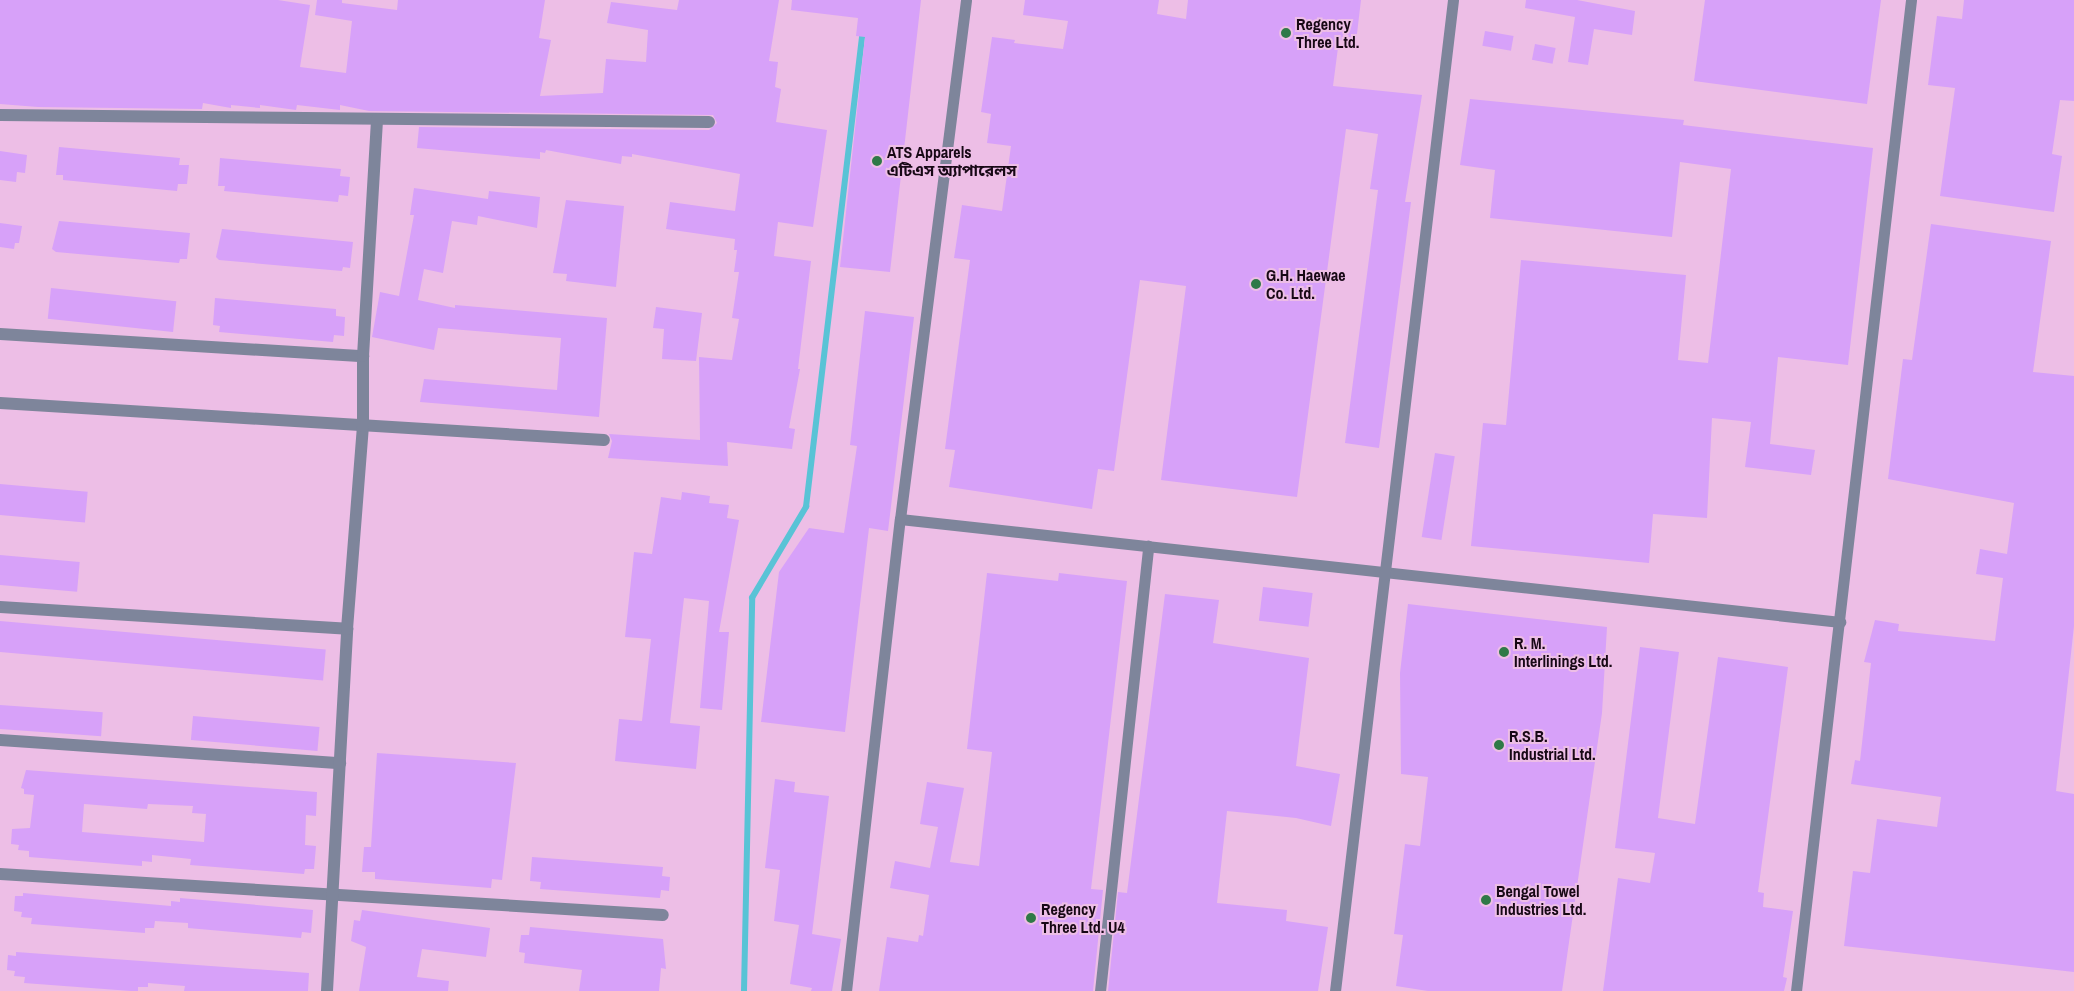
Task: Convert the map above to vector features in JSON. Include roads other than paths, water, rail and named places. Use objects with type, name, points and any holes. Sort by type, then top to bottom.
[{"type":"street","points":[[0,115],[709,122]]},
{"type":"street","points":[[327,991],[347,629],[363,426],[363,356],[377,119]]},
{"type":"street","points":[[0,334],[363,356]]},
{"type":"street","points":[[0,403],[604,440]]},
{"type":"street","points":[[0,607],[347,629]]},
{"type":"street","points":[[0,740],[340,762]]},
{"type":"street","points":[[0,874],[663,915]]},
{"type":"lane","points":[[846,991],[900,519],[966,0]]},
{"type":"lane","points":[[1335,991],[1383,573],[1453,0]]},
{"type":"lane","points":[[1796,991],[1911,0]]},
{"type":"lane","points":[[900,519],[1840,622]]},
{"type":"lane","points":[[1100,991],[1148,546]]},
{"type":"waterway","points":[[744,991],[752,598],[806,507],[863,31]]},
{"type":"place","name":"Regency Three Ltd.","points":[[1286,33]]},
{"type":"place","name":"ATS Apparels এটিএস অ্যাপারেলস","points":[[877,161]]},
{"type":"place","name":"G.H. Haewae Co. Ltd.","points":[[1256,284]]},
{"type":"place","name":"R. M. Interlinings Ltd.","points":[[1504,652]]},
{"type":"place","name":"R.S.B. Industrial Ltd.","points":[[1499,745]]},
{"type":"place","name":"Bengal Towel Industries Ltd.","points":[[1486,900]]},
{"type":"place","name":"Regency Three Ltd. U4","points":[[1031,918]]}]
